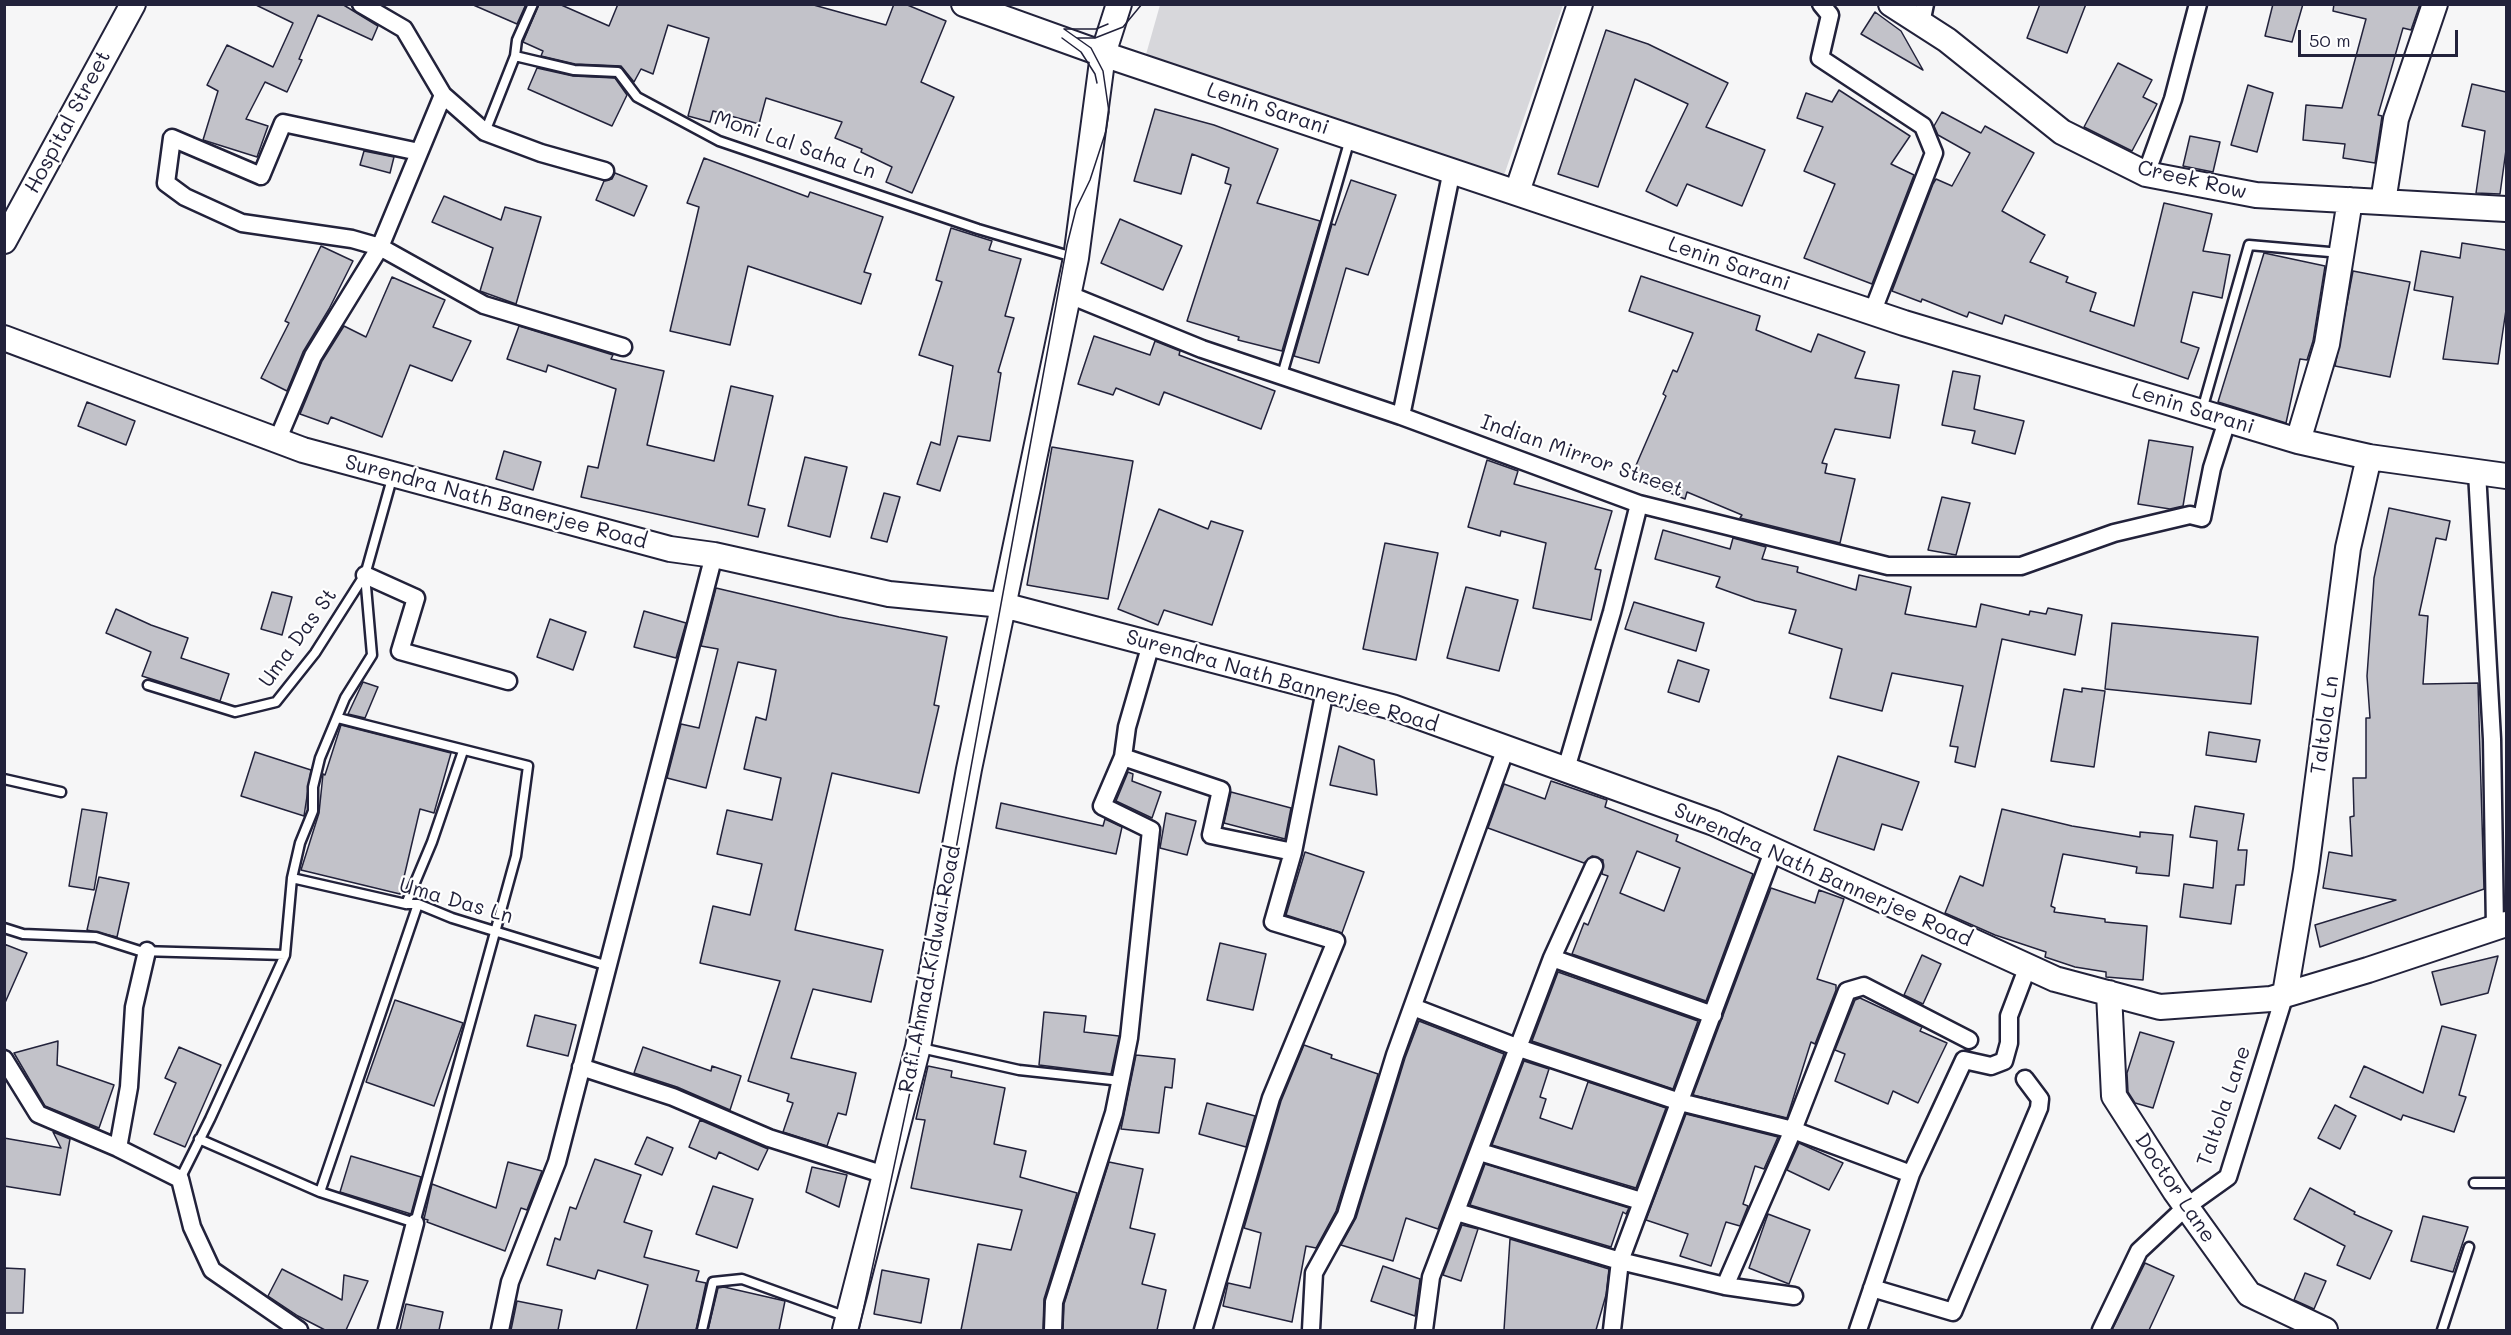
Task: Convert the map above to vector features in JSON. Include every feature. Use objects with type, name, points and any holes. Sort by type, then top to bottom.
[{"type":"main road","name":"Hospital Street","points":[[4,240],[133,4]]},
{"type":"main road","name":"Lenin Sarani","points":[[964,4],[1102,54],[1872,313],[2298,441],[2369,457],[2506,476]]},
{"type":"main road","name":"Rafi Ahmad Kidwai Road","points":[[846,1324],[918,1047],[969,769],[1076,258],[1102,54],[1119,4]]},
{"type":"main road","points":[[1517,192],[1580,4]]},
{"type":"main road","name":"Creek Row","points":[[1891,4],[1923,14],[1947,40],[2062,132],[2146,174],[2256,195],[2506,209]]},
{"type":"main road","points":[[2383,202],[2396,119],[2434,4]]},
{"type":"main road","points":[[2298,441],[2327,344],[2350,200]]},
{"type":"main road","name":"Surendra Nath Banerjee Road","points":[[4,338],[277,441],[670,549],[714,555],[889,594],[1003,605]]},
{"type":"main road","name":"Taltola Ln","points":[[2285,994],[2306,870],[2348,548],[2369,457]]},
{"type":"main road","name":"Surendra Nath Bannerjee Road","points":[[1003,605],[1392,707],[1714,823],[2055,979],[2160,1007],[2271,999],[2501,926]]},
{"type":"main road","name":"Doctor Lane","points":[[2109,993],[2114,1096],[2186,1207],[2249,1294],[2290,1323],[2325,1330]]},
{"type":"street","points":[[361,4],[404,29],[443,95],[485,132],[541,153],[604,171]]},
{"type":"street","points":[[1821,4],[1830,15],[1820,57],[1923,126],[1934,153],[1872,313]]},
{"type":"street","points":[[2146,174],[2173,99],[2198,4]]},
{"type":"street","points":[[277,441],[313,356],[380,247],[443,95]]},
{"type":"street","points":[[419,152],[283,123],[261,176],[172,138],[166,183],[185,197],[242,223],[352,239],[380,247],[484,305],[623,347]]},
{"type":"street","points":[[1401,416],[1452,170]]},
{"type":"street","name":"Indian Mirror Street","points":[[1067,294],[1202,349],[1401,416],[1639,504],[1888,566],[2021,566],[2114,533],[2190,515],[2202,518],[2212,468],[2227,421]]},
{"type":"street","points":[[2477,472],[2501,926]]},
{"type":"street","points":[[1566,770],[1612,612],[1639,504]]},
{"type":"street","points":[[500,1330],[510,1282],[557,1162],[714,555]]},
{"type":"street","points":[[365,575],[416,598],[400,651],[508,681]]},
{"type":"street","points":[[1053,1330],[1054,1302],[1121,1081],[1129,1038],[1151,830],[1102,806],[1123,757],[1127,727],[1151,644]]},
{"type":"street","points":[[1203,1330],[1271,1098],[1336,941],[1274,922],[1293,852],[1325,690]]},
{"type":"street","points":[[1311,1330],[1314,1273],[1346,1215],[1413,1007],[1506,748]]},
{"type":"street","points":[[1123,757],[1221,790],[1210,836],[1293,852]]},
{"type":"street","points":[[1612,1330],[1620,1261],[1774,849]]},
{"type":"street","points":[[1424,1330],[1431,1277],[1552,958],[1594,866]]},
{"type":"street","points":[[118,1148],[129,1087],[134,1007],[147,951]]},
{"type":"street","points":[[1552,958],[1713,1015]]},
{"type":"street","points":[[1858,1330],[1911,1174],[1964,1060],[1991,1066],[2004,1061],[2009,1043],[2009,1016],[2028,966]]},
{"type":"street","points":[[1725,1286],[1793,1131],[1847,991],[1864,986],[1969,1040]]},
{"type":"street","name":"Taltola Lane","points":[[2101,1330],[2139,1251],[2186,1207],[2228,1177],[2285,994]]},
{"type":"street","points":[[1413,1007],[1519,1048],[1680,1102],[1793,1131],[1911,1174]]},
{"type":"street","points":[[4,1059],[38,1114],[118,1148],[180,1179],[192,1227],[212,1270],[299,1330]]},
{"type":"street","points":[[581,1067],[673,1097],[769,1138],[885,1175]]},
{"type":"street","points":[[1872,1288],[1953,1312],[2039,1108],[2040,1099],[2025,1080]]},
{"type":"street","points":[[1480,1152],[1641,1201]]},
{"type":"street","points":[[1457,1212],[1620,1261],[1725,1286],[1794,1296]]},
{"type":"street","points":[[387,1330],[415,1223]]},
{"type":"lane","points":[[485,132],[515,56],[517,40],[533,4]]},
{"type":"lane","name":"Moni Lal Saha Ln","points":[[515,56],[574,70],[618,72],[637,97],[719,141],[978,229],[1076,258]]},
{"type":"lane","points":[[1282,375],[1351,137]]},
{"type":"lane","points":[[2201,412],[2249,246],[2341,253]]},
{"type":"lane","points":[[180,1179],[285,955],[292,878],[300,843],[313,811],[313,787],[320,758],[357,676],[372,655],[365,575],[393,474]]},
{"type":"lane","name":"Uma Das St","points":[[148,685],[234,712],[276,702],[315,653],[365,575]]},
{"type":"lane","points":[[199,1139],[320,1192],[415,1223],[516,856],[528,766],[338,718]]},
{"type":"lane","points":[[406,904],[432,842],[464,751]]},
{"type":"lane","points":[[4,779],[61,792]]},
{"type":"lane","name":"Uma Das Ln","points":[[292,878],[406,904],[418,904],[496,932],[608,966]]},
{"type":"lane","points":[[320,1192],[418,904]]},
{"type":"lane","points":[[4,928],[23,934],[96,937],[147,951],[285,955]]},
{"type":"lane","points":[[918,1047],[1019,1070],[1121,1081]]},
{"type":"lane","points":[[2474,1183],[2506,1184]]},
{"type":"lane","points":[[2442,1330],[2469,1247]]},
{"type":"lane","points":[[702,1330],[712,1282],[742,1279],[846,1324]]},
{"type":"shaded area","points":[[1160,5],[1563,5],[1502,181],[1145,58]]},
{"type":"building","points":[[254,4],[342,4],[378,26],[372,40],[318,15],[299,59],[302,60],[287,92],[265,82],[246,119],[268,126],[257,157],[203,140],[218,91],[207,85],[227,45],[273,67],[293,23]]},
{"type":"building","points":[[471,4],[526,4],[517,24]]},
{"type":"building","points":[[539,4],[559,4],[609,26],[618,4],[810,4],[886,25],[894,4],[905,4],[946,21],[921,82],[954,97],[912,193],[886,182],[892,167],[861,152],[862,149],[835,138],[842,122],[766,98],[759,124],[713,111],[710,122],[688,116],[709,38],[668,25],[653,74],[641,69],[634,82],[621,66],[575,64],[541,56],[543,51],[523,42]]},
{"type":"building","points":[[2040,4],[2086,4],[2067,53],[2027,38]]},
{"type":"building","points":[[2273,4],[2303,4],[2292,42],[2265,36]]},
{"type":"building","points":[[2334,4],[2420,4],[2411,30],[2403,28],[2378,115],[2382,116],[2375,163],[2343,158],[2345,144],[2303,140],[2306,105],[2342,108],[2366,19],[2333,11]]},
{"type":"building","points":[[1875,12],[1901,31],[1923,70],[1861,34]]},
{"type":"building","points":[[1606,30],[1648,44],[1728,83],[1706,127],[1765,150],[1742,206],[1687,184],[1677,206],[1646,191],[1688,104],[1635,79],[1598,187],[1558,174]]},
{"type":"building","points":[[2118,63],[2152,80],[2143,97],[2157,104],[2132,151],[2084,127]]},
{"type":"building","points":[[537,68],[573,76],[615,78],[627,95],[612,126],[528,89]]},
{"type":"building","points":[[2472,84],[2506,92],[2506,150],[2500,194],[2476,193],[2485,131],[2462,126]]},
{"type":"building","points":[[2248,85],[2273,93],[2257,152],[2231,145]]},
{"type":"building","points":[[1839,90],[1910,136],[1891,164],[1914,175],[1872,284],[1804,258],[1835,184],[1804,171],[1823,127],[1797,118],[1806,93],[1832,102]]},
{"type":"building","points":[[1155,109],[1214,125],[1278,149],[1257,203],[1320,221],[1282,351],[1238,340],[1239,337],[1187,321],[1231,185],[1225,183],[1229,168],[1192,154],[1181,194],[1134,181]]},
{"type":"building","points":[[1942,112],[1981,133],[1985,126],[2034,153],[2002,211],[2045,235],[2030,262],[2068,277],[2066,282],[2096,293],[2090,311],[2134,326],[2164,203],[2212,214],[2203,251],[2230,255],[2222,298],[2193,292],[2181,342],[2199,348],[2188,379],[2005,315],[2002,324],[1969,312],[1967,317],[1922,299],[1921,302],[1892,291],[1933,184],[1936,179],[1952,186],[1970,153],[1938,135],[1934,126]]},
{"type":"building","points":[[2190,136],[2220,142],[2213,172],[2183,166]]},
{"type":"building","points":[[364,151],[394,157],[390,173],[360,165]]},
{"type":"building","points":[[704,158],[808,197],[810,192],[883,217],[864,272],[871,274],[861,304],[748,266],[730,345],[670,331],[699,207],[687,203]]},
{"type":"building","points":[[615,173],[647,186],[634,216],[596,200],[604,181],[612,179]]},
{"type":"building","points":[[1351,180],[1396,195],[1368,275],[1346,268],[1319,363],[1294,356],[1332,224],[1335,225]]},
{"type":"building","points":[[444,196],[501,220],[505,207],[541,217],[516,304],[480,291],[493,248],[432,222]]},
{"type":"building","points":[[1120,219],[1182,246],[1163,290],[1101,263]]},
{"type":"building","points":[[951,228],[992,241],[989,250],[1021,259],[1005,316],[1014,318],[998,372],[1001,373],[990,441],[958,436],[940,491],[917,484],[931,442],[940,445],[953,366],[919,355],[942,282],[936,280]]},
{"type":"building","points":[[2462,243],[2506,250],[2506,310],[2498,364],[2443,359],[2453,297],[2414,290],[2421,251],[2460,258]]},
{"type":"building","points":[[321,246],[353,261],[329,309],[303,352],[287,391],[261,378],[289,323],[285,321]]},
{"type":"building","points":[[2264,253],[2325,266],[2313,341],[2307,360],[2300,359],[2286,423],[2218,402]]},
{"type":"building","points":[[2353,271],[2410,282],[2390,377],[2335,366]]},
{"type":"building","points":[[1641,276],[1760,316],[1756,330],[1811,352],[1818,334],[1865,352],[1855,378],[1899,385],[1890,438],[1835,429],[1822,463],[1827,464],[1825,473],[1855,479],[1840,543],[1740,518],[1742,515],[1687,492],[1685,499],[1631,477],[1666,396],[1663,394],[1673,370],[1677,372],[1693,333],[1629,311]]},
{"type":"building","points":[[392,277],[445,300],[433,327],[471,341],[452,381],[410,365],[382,437],[331,417],[328,424],[300,414],[322,361],[344,326],[366,337]]},
{"type":"building","points":[[519,326],[613,355],[611,359],[664,371],[647,445],[714,461],[731,386],[773,396],[748,505],[765,509],[758,537],[581,497],[588,466],[598,468],[616,389],[548,365],[546,372],[507,359]]},
{"type":"building","points":[[1094,336],[1150,355],[1155,341],[1180,351],[1179,355],[1275,391],[1261,429],[1164,392],[1159,405],[1116,388],[1113,395],[1078,384]]},
{"type":"building","points":[[1953,371],[1980,376],[1974,409],[2024,421],[2015,454],[1972,443],[1975,431],[1942,425]]},
{"type":"building","points":[[87,402],[135,421],[126,445],[78,426]]},
{"type":"building","points":[[2149,440],[2193,447],[2183,506],[2170,509],[2138,504]]},
{"type":"building","points":[[1052,447],[1133,461],[1108,599],[1027,585]]},
{"type":"building","points":[[504,451],[541,462],[533,490],[496,479]]},
{"type":"building","points":[[805,457],[847,467],[830,537],[788,526]]},
{"type":"building","points":[[1487,460],[1518,471],[1514,484],[1612,511],[1595,569],[1601,570],[1591,620],[1533,608],[1546,543],[1501,531],[1500,536],[1468,527]]},
{"type":"building","points":[[884,493],[900,497],[887,542],[871,538]]},
{"type":"building","points":[[1942,497],[1970,503],[1956,555],[1928,550]]},
{"type":"building","points":[[2389,508],[2450,521],[2446,540],[2436,538],[2419,615],[2428,616],[2423,684],[2478,683],[2484,889],[2320,947],[2315,925],[2396,900],[2323,888],[2329,852],[2352,856],[2350,817],[2354,816],[2353,778],[2366,778],[2366,718],[2370,718],[2367,676],[2374,578]]},
{"type":"building","points":[[1159,509],[1208,529],[1211,521],[1243,531],[1212,625],[1164,610],[1158,625],[1118,609]]},
{"type":"building","points":[[1663,530],[1730,549],[1733,538],[1766,547],[1762,559],[1798,567],[1797,572],[1856,590],[1859,575],[1911,587],[1905,614],[1976,627],[1981,604],[2029,615],[2030,611],[2046,614],[2048,608],[2082,615],[2075,655],[2002,639],[1975,767],[1955,762],[1958,747],[1950,746],[1963,686],[1892,673],[1882,711],[1830,698],[1842,649],[1789,633],[1796,610],[1755,601],[1716,587],[1720,577],[1655,559]]},
{"type":"building","points":[[1385,543],[1438,553],[1416,660],[1363,649]]},
{"type":"building","points":[[1466,587],[1518,600],[1499,671],[1447,658]]},
{"type":"building","points":[[716,588],[839,617],[947,637],[934,705],[939,706],[919,793],[832,773],[795,930],[883,950],[871,1002],[813,989],[791,1058],[856,1073],[846,1115],[838,1113],[827,1146],[783,1132],[793,1103],[787,1101],[789,1094],[748,1081],[780,981],[700,963],[713,906],[750,915],[762,864],[717,854],[727,810],[772,820],[781,778],[744,769],[756,717],[766,720],[776,670],[738,662],[706,788],[667,778],[681,724],[699,728],[718,649],[701,646]]},
{"type":"building","points":[[272,592],[292,597],[282,635],[261,629]]},
{"type":"building","points":[[1634,602],[1704,623],[1696,651],[1625,629]]},
{"type":"building","points":[[116,609],[188,638],[181,658],[229,674],[220,701],[142,676],[151,652],[106,633]]},
{"type":"building","points":[[644,611],[686,623],[676,658],[634,647]]},
{"type":"building","points":[[550,619],[586,632],[573,670],[537,657]]},
{"type":"building","points":[[2112,623],[2258,637],[2251,704],[2105,689]]},
{"type":"building","points":[[1678,660],[1709,670],[1699,702],[1668,692]]},
{"type":"building","points":[[363,682],[378,687],[365,718],[348,714]]},
{"type":"building","points":[[2082,688],[2105,691],[2094,767],[2051,761],[2064,689],[2082,692]]},
{"type":"building","points":[[341,725],[451,753],[434,813],[420,809],[400,894],[301,870],[319,813],[323,774],[325,775]]},
{"type":"building","points":[[2209,732],[2260,740],[2256,762],[2206,755]]},
{"type":"building","points":[[1339,746],[1374,760],[1377,795],[1330,785]]},
{"type":"building","points":[[255,752],[311,770],[304,816],[241,796]]},
{"type":"building","points":[[1838,756],[1919,782],[1902,830],[1882,824],[1874,850],[1814,830]]},
{"type":"building","points":[[1128,772],[1133,774],[1132,781],[1161,792],[1152,818],[1116,801]]},
{"type":"building","points":[[1551,781],[1607,800],[1605,807],[1678,835],[1676,841],[1753,874],[1706,1001],[1572,954],[1584,923],[1588,925],[1608,876],[1602,874],[1603,860],[1592,856],[1584,863],[1488,828],[1504,784],[1545,799]],"holes":[[[1637,851],[1680,868],[1664,911],[1620,893]]]},
{"type":"building","points":[[1231,792],[1291,808],[1285,839],[1224,823]]},
{"type":"building","points":[[1001,803],[1103,826],[1105,819],[1122,827],[1116,854],[996,828]]},
{"type":"building","points":[[2195,806],[2244,814],[2238,850],[2247,850],[2244,885],[2236,885],[2231,924],[2180,917],[2184,884],[2213,888],[2217,841],[2190,837]]},
{"type":"building","points":[[82,809],[107,813],[94,890],[69,886]]},
{"type":"building","points":[[2002,809],[2072,826],[2140,837],[2140,832],[2173,835],[2169,876],[2136,873],[2137,867],[2063,854],[2051,906],[2055,908],[2054,912],[2105,919],[2105,922],[2147,926],[2143,980],[2106,977],[2106,972],[2075,967],[2045,957],[2046,952],[1995,935],[1945,913],[1960,876],[1983,886]]},
{"type":"building","points":[[1166,813],[1196,821],[1187,855],[1160,848]]},
{"type":"building","points":[[1305,852],[1364,872],[1342,933],[1286,915]]},
{"type":"building","points":[[99,877],[129,883],[117,937],[87,930]]},
{"type":"building","points":[[1771,888],[1815,903],[1819,890],[1844,899],[1817,979],[1836,985],[1836,990],[1815,1044],[1811,1042],[1787,1118],[1693,1095]]},
{"type":"building","points":[[1220,943],[1266,954],[1253,1010],[1207,1000]]},
{"type":"building","points":[[4,944],[27,953],[4,1005]]},
{"type":"building","points":[[1922,955],[1941,964],[1923,1004],[1904,995]]},
{"type":"building","points":[[2498,956],[2488,993],[2441,1005],[2432,972]]},
{"type":"building","points":[[1558,972],[1698,1021],[1673,1089],[1532,1041]]},
{"type":"building","points":[[1860,998],[1922,1027],[1920,1031],[1947,1043],[1918,1103],[1893,1091],[1888,1104],[1835,1081],[1845,1054],[1835,1050],[1855,1000]]},
{"type":"building","points":[[395,1000],[463,1023],[434,1106],[366,1082]]},
{"type":"building","points":[[1044,1012],[1086,1016],[1084,1032],[1119,1036],[1111,1074],[1039,1065]]},
{"type":"building","points":[[535,1015],[576,1025],[568,1056],[527,1046]]},
{"type":"building","points":[[1419,1021],[1504,1054],[1438,1229],[1406,1218],[1393,1261],[1341,1245],[1356,1218],[1405,1058]]},
{"type":"building","points":[[2442,1026],[2476,1035],[2459,1095],[2466,1097],[2454,1132],[2403,1115],[2401,1120],[2350,1097],[2364,1066],[2423,1093]]},
{"type":"building","points":[[2140,1032],[2174,1042],[2153,1108],[2135,1103],[2128,1092],[2127,1073]]},
{"type":"building","points":[[58,1041],[57,1065],[114,1085],[99,1128],[45,1106],[14,1053]]},
{"type":"building","points":[[1304,1045],[1332,1055],[1331,1058],[1378,1074],[1336,1211],[1316,1248],[1306,1246],[1292,1322],[1223,1306],[1228,1283],[1250,1288],[1261,1233],[1244,1228],[1281,1101]]},
{"type":"building","points":[[179,1047],[221,1065],[185,1147],[154,1134],[176,1083],[165,1078]]},
{"type":"building","points":[[643,1047],[711,1071],[712,1066],[741,1076],[730,1110],[677,1087],[634,1073]]},
{"type":"building","points":[[1136,1055],[1175,1059],[1172,1088],[1165,1087],[1159,1133],[1121,1129]]},
{"type":"building","points":[[1524,1061],[1549,1069],[1540,1097],[1546,1099],[1540,1118],[1572,1129],[1588,1082],[1666,1108],[1636,1188],[1492,1145]]},
{"type":"building","points":[[928,1066],[952,1071],[951,1077],[1005,1088],[994,1144],[1026,1151],[1020,1177],[1077,1193],[1044,1299],[1043,1330],[961,1330],[978,1244],[1011,1250],[1022,1210],[911,1188],[925,1120],[916,1119]]},
{"type":"building","points":[[1207,1103],[1255,1116],[1246,1147],[1199,1134]]},
{"type":"building","points":[[2335,1105],[2356,1116],[2340,1149],[2318,1138]]},
{"type":"building","points":[[1686,1114],[1778,1137],[1764,1169],[1755,1166],[1743,1204],[1748,1206],[1740,1226],[1726,1222],[1711,1266],[1680,1256],[1688,1234],[1646,1220]]},
{"type":"building","points":[[700,1120],[768,1149],[758,1170],[719,1152],[716,1159],[689,1147]]},
{"type":"building","points":[[53,1132],[70,1139],[60,1195],[4,1186],[4,1138],[61,1148]]},
{"type":"building","points":[[647,1137],[673,1148],[662,1175],[635,1164]]},
{"type":"building","points":[[1799,1143],[1843,1163],[1829,1190],[1787,1170]]},
{"type":"building","points":[[351,1156],[421,1177],[411,1214],[340,1192]]},
{"type":"building","points":[[595,1159],[641,1175],[624,1222],[652,1231],[644,1257],[699,1271],[696,1281],[706,1283],[696,1330],[636,1330],[648,1285],[598,1270],[595,1279],[547,1265],[555,1238],[560,1240],[570,1207],[576,1209]]},
{"type":"building","points":[[508,1162],[542,1171],[527,1210],[521,1208],[505,1251],[424,1219],[432,1184],[496,1208]]},
{"type":"building","points":[[1109,1162],[1143,1169],[1130,1228],[1155,1234],[1142,1284],[1166,1290],[1157,1330],[1063,1330],[1064,1304]]},
{"type":"building","points":[[1485,1164],[1629,1208],[1626,1214],[1623,1212],[1611,1247],[1470,1205]]},
{"type":"building","points":[[812,1167],[847,1175],[839,1207],[806,1192]]},
{"type":"building","points":[[713,1186],[753,1199],[737,1248],[696,1234]]},
{"type":"building","points":[[2310,1188],[2355,1212],[2354,1214],[2392,1231],[2370,1279],[2337,1265],[2345,1246],[2294,1219]]},
{"type":"building","points":[[1768,1214],[1810,1230],[1789,1284],[1749,1268]]},
{"type":"building","points":[[2423,1216],[2468,1227],[2453,1272],[2411,1261]]},
{"type":"building","points":[[1462,1225],[1478,1229],[1461,1281],[1443,1275]]},
{"type":"building","points":[[1510,1239],[1609,1269],[1606,1295],[1596,1330],[1504,1330]]},
{"type":"building","points":[[2145,1263],[2174,1276],[2149,1330],[2112,1330]]},
{"type":"building","points":[[1383,1266],[1420,1279],[1415,1316],[1371,1301]]},
{"type":"building","points":[[4,1268],[25,1269],[23,1313],[4,1313]]},
{"type":"building","points":[[282,1269],[342,1300],[344,1275],[368,1281],[346,1330],[325,1330],[298,1316],[268,1296]]},
{"type":"building","points":[[882,1270],[929,1279],[921,1323],[874,1314]]},
{"type":"building","points":[[2305,1273],[2326,1281],[2314,1309],[2294,1300]]},
{"type":"building","points":[[724,1287],[785,1301],[779,1330],[708,1330],[718,1288]]},
{"type":"building","points":[[517,1301],[562,1310],[558,1330],[511,1330]]},
{"type":"building","points":[[406,1304],[443,1312],[439,1330],[400,1330]]},
{"type":"tram line","points":[[1077,38],[1095,38],[1123,27],[1142,4]]},
{"type":"tram line","points":[[1064,29],[1096,29],[1108,24]]},
{"type":"tram line","points":[[859,1330],[919,1050],[1067,245],[1076,209],[1090,180],[1106,131],[1109,112],[1103,71],[1091,48],[1064,29]]},
{"type":"tram line","points":[[1062,38],[1081,52],[1095,74],[1097,83]]}]
